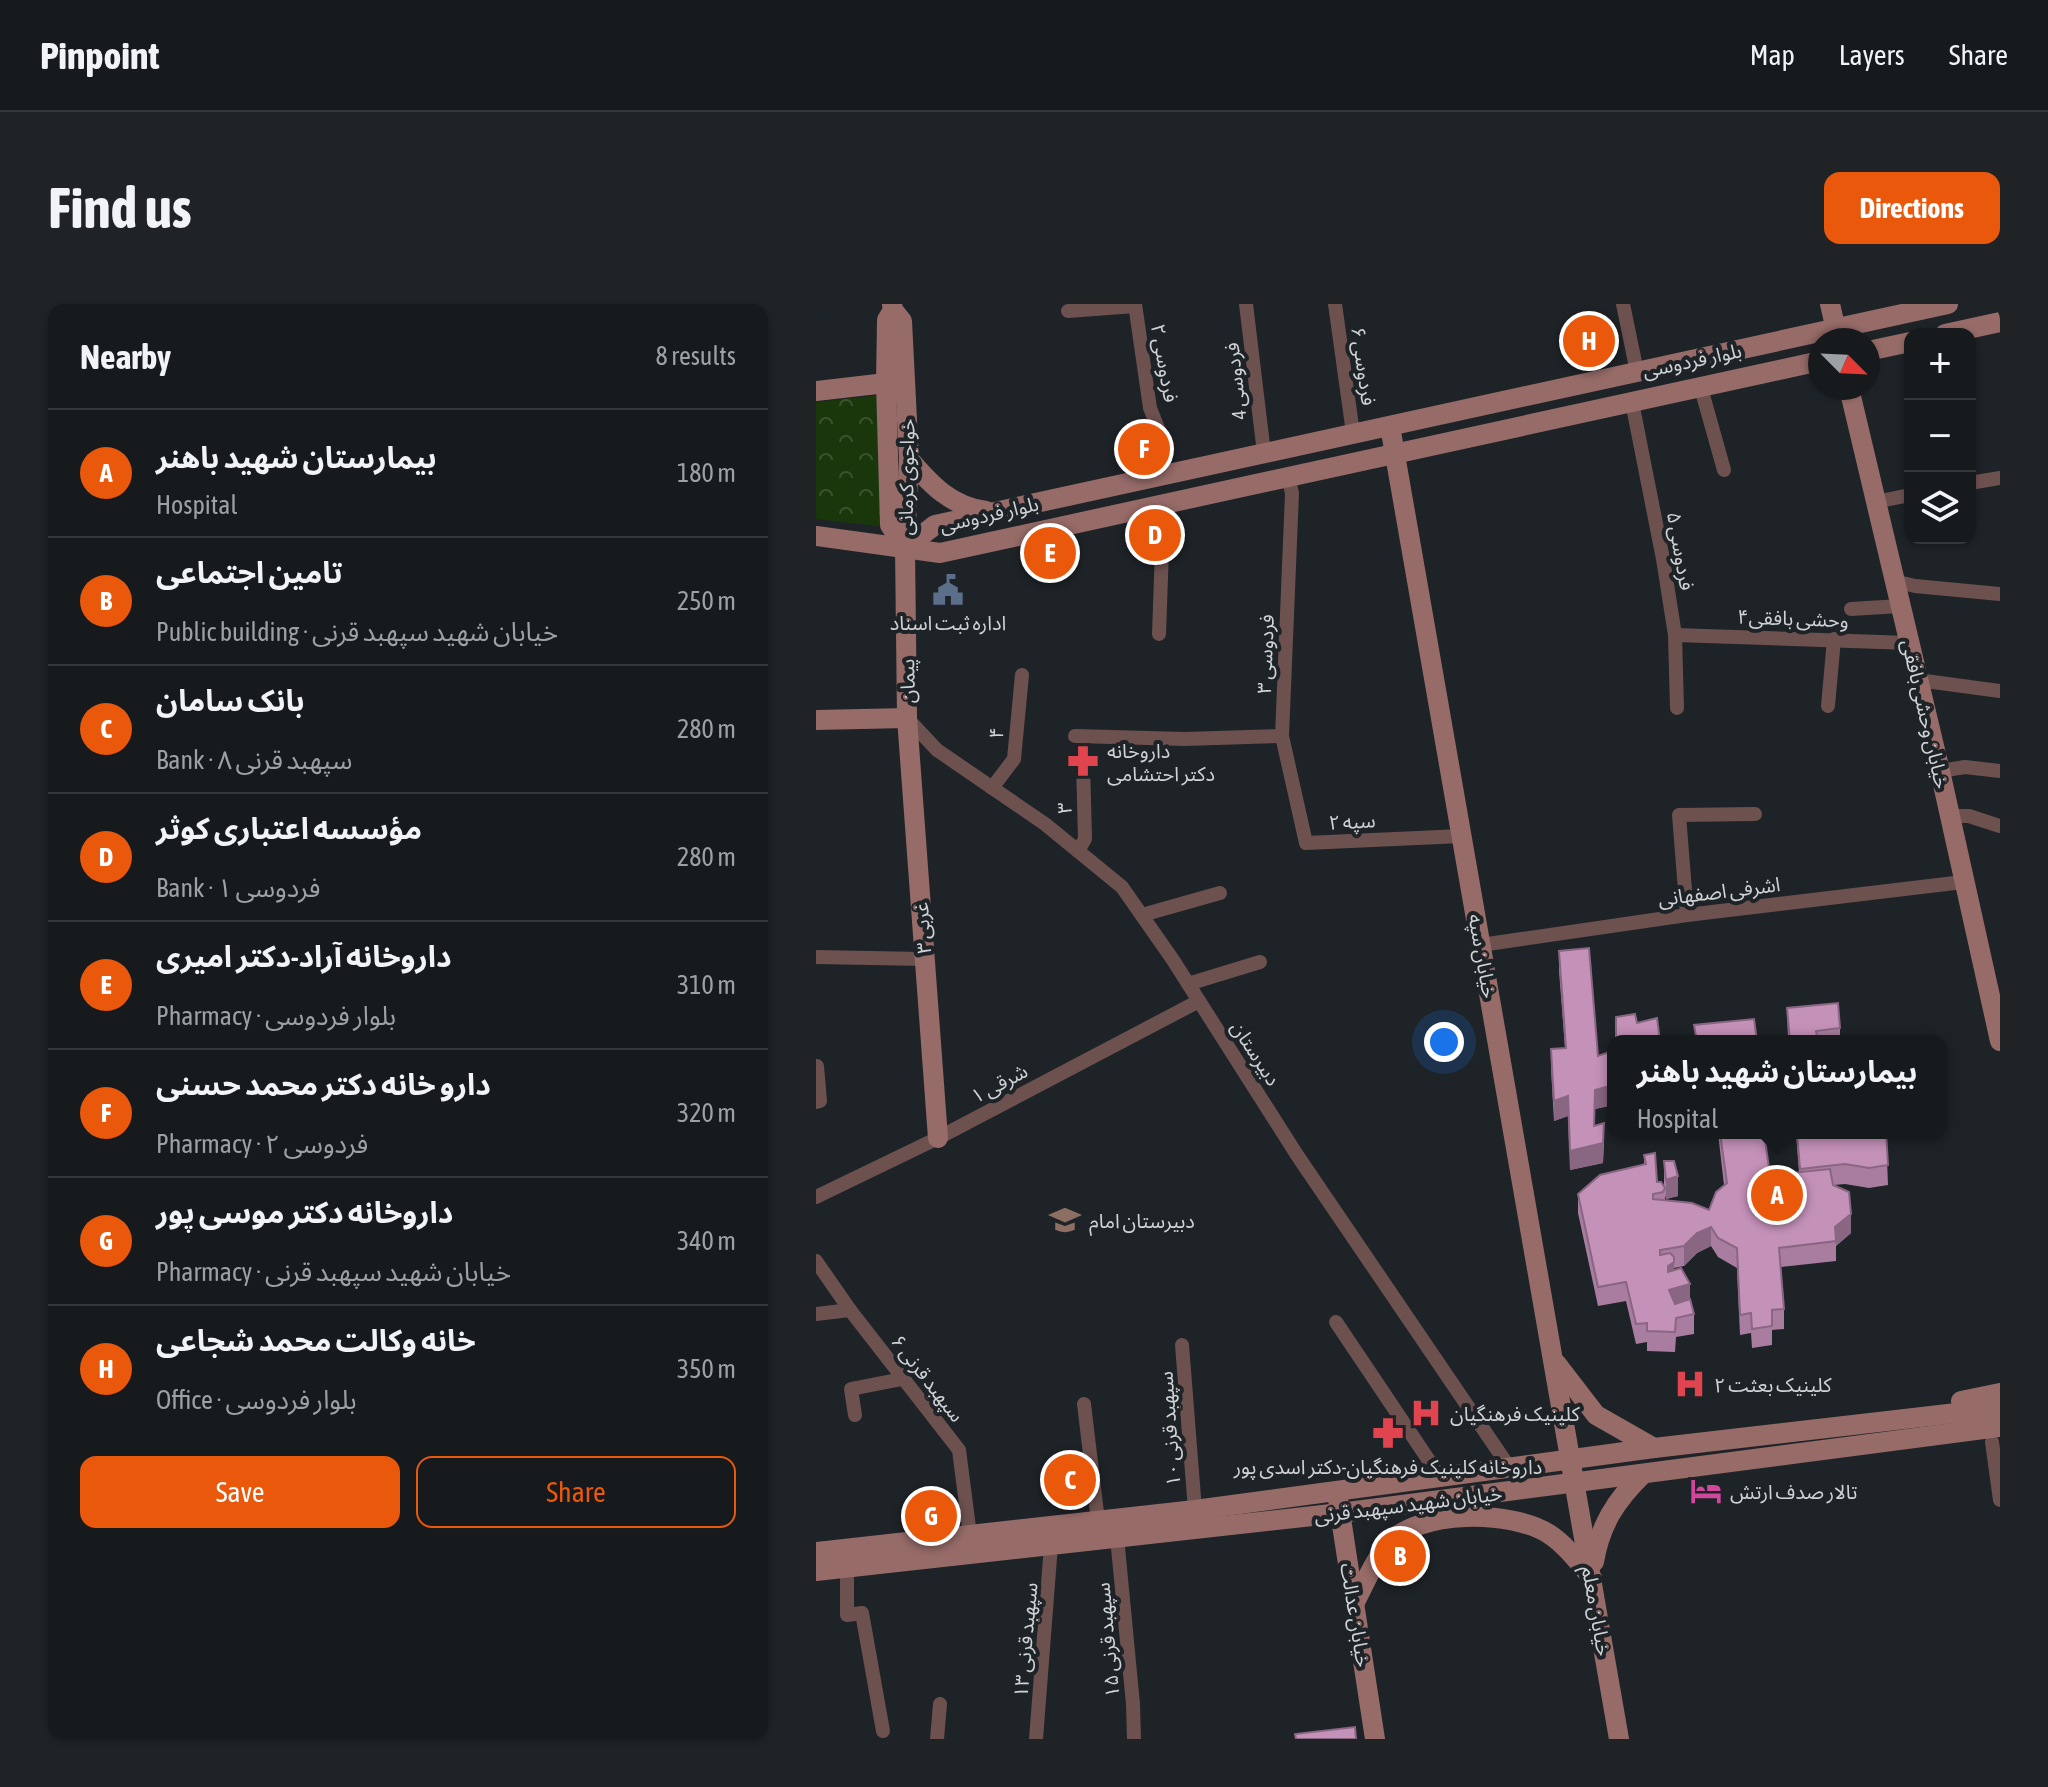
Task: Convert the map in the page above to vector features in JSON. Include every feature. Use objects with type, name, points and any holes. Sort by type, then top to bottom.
[{"type":"main road","points":[[1830,304],[1835,328]]},
{"type":"main road","name":"بلوار فردوسی","points":[[1858,328],[1948,304]]},
{"type":"main road","name":"خواجوی کرمانی","points":[[892,307],[887,320],[886,383],[890,525],[905,548]]},
{"type":"main road","name":"خواجوی کرمانی","points":[[892,307],[902,321],[909,459],[905,548]]},
{"type":"main road","points":[[1972,328],[2000,322]]},
{"type":"main road","name":"بلوار فردوسی","points":[[905,548],[935,525],[1637,372],[1808,339]]},
{"type":"main road","points":[[1880,348],[1904,343]]},
{"type":"main road","name":"بلوار فردوسی","points":[[905,548],[940,553],[1808,364]]},
{"type":"main road","points":[[816,391],[886,383]]},
{"type":"main road","name":"خیابان وحشی بافقی","points":[[1852,400],[2000,1041]]},
{"type":"main road","name":"خیابان سپه","points":[[1390,426],[1571,1459]]},
{"type":"main road","points":[[909,459],[929,483],[952,502],[994,512]]},
{"type":"main road","points":[[816,536],[905,548]]},
{"type":"main road","name":"پیمان","points":[[905,548],[907,718]]},
{"type":"main road","points":[[816,720],[907,718]]},
{"type":"main road","name":"۳ غربی","points":[[907,718],[938,1138]]},
{"type":"main road","points":[[1553,1359],[1596,1415],[1654,1448]]},
{"type":"main road","points":[[1921,1415],[1970,1398],[2000,1393]]},
{"type":"main road","name":"خیابان شهید سپهبد قرنی","points":[[816,1552],[1195,1510],[1654,1448],[2000,1408]]},
{"type":"main road","name":"خیابان شهید سپهبد قرنی","points":[[816,1571],[1340,1513],[1944,1435],[1998,1435]]},
{"type":"main road","name":"خیابان معلم","points":[[1571,1459],[1619,1739]]},
{"type":"main road","points":[[1592,1578],[1597,1543],[1608,1515],[1622,1494],[1643,1474]]},
{"type":"main road","name":"خیابان عدالت","points":[[1336,1492],[1375,1739]]},
{"type":"main road","points":[[1354,1604],[1387,1545],[1408,1528],[1448,1520],[1489,1516],[1520,1521],[1548,1534],[1592,1578]]},
{"type":"street","name":"فردوسی 4","points":[[1246,304],[1264,453]]},
{"type":"street","name":"فردوسی ۶","points":[[1335,304],[1353,433]]},
{"type":"street","points":[[1623,304],[1637,372]]},
{"type":"street","points":[[1068,311],[1135,305]]},
{"type":"street","name":"فردوسی ۲","points":[[1135,305],[1150,408],[1163,441],[1164,475]]},
{"type":"street","points":[[1701,388],[1724,470]]},
{"type":"street","name":"فردوسی ۵","points":[[1632,402],[1675,635],[1677,708]]},
{"type":"street","name":"فردوسی ۳","points":[[1282,736],[1292,493],[1288,477]]},
{"type":"street","points":[[1976,482],[2000,478]]},
{"type":"street","points":[[1875,502],[1904,496]]},
{"type":"street","points":[[1159,505],[1163,521],[1159,634]]},
{"type":"street","points":[[1894,581],[1915,586],[2000,594]]},
{"type":"street","points":[[1851,609],[1900,606]]},
{"type":"street","name":"وحشی بافقی۴","points":[[1675,635],[1909,643]]},
{"type":"street","points":[[1828,706],[1834,639]]},
{"type":"street","name":"۴","points":[[992,788],[1014,759],[1022,675]]},
{"type":"street","points":[[1918,680],[2000,691]]},
{"type":"street","name":"دبیرستان","points":[[907,718],[937,750],[1045,824],[1122,887],[1297,1155],[1509,1467]]},
{"type":"street","points":[[1075,736],[1185,739],[1282,736]]},
{"type":"street","name":"سپه ۲","points":[[1282,736],[1306,843],[1462,836]]},
{"type":"street","name":"۳","points":[[1078,851],[1085,839],[1083,761]]},
{"type":"street","points":[[1940,771],[1965,767],[2000,771]]},
{"type":"street","points":[[1687,915],[1679,815],[1755,814]]},
{"type":"street","points":[[1949,816],[1969,816],[2000,826]]},
{"type":"street","name":"اشرفی اصفهانی","points":[[1481,945],[1687,915],[1963,882]]},
{"type":"street","points":[[1142,915],[1220,893]]},
{"type":"street","points":[[816,957],[924,959]]},
{"type":"street","points":[[1188,984],[1260,962]]},
{"type":"street","name":"شرقی ۱","points":[[816,1197],[938,1138],[1199,1001]]},
{"type":"street","points":[[817,1066],[818,1101]]},
{"type":"street","name":"سپهبد قرنی ۶","points":[[816,1261],[902,1379],[959,1450],[970,1535]]},
{"type":"street","points":[[816,1314],[850,1310]]},
{"type":"street","points":[[1336,1322],[1440,1477]]},
{"type":"street","name":"سپهبد قرنی ۱۰","points":[[1182,1345],[1195,1510]]},
{"type":"street","points":[[855,1415],[851,1389],[902,1379]]},
{"type":"street","points":[[1084,1404],[1098,1521]]},
{"type":"street","points":[[1998,1435],[2000,1500]]},
{"type":"street","name":"سپهبد قرنی ۱۵","points":[[1117,1537],[1134,1739]]},
{"type":"street","name":"سپهبد قرنی ۱۳","points":[[1036,1739],[1051,1545]]},
{"type":"street","points":[[847,1568],[847,1615],[862,1613],[883,1731]]},
{"type":"street","points":[[937,1739],[940,1704]]},
{"type":"green space","points":[[881,395],[886,527],[816,519],[816,402]]},
{"type":"building","points":[[1589,948],[1598,1056],[1607,1053],[1607,1087],[1595,1090],[1594,1126],[1604,1123],[1603,1143],[1570,1151],[1568,1096],[1554,1101],[1551,1049],[1566,1048],[1559,951]]},
{"type":"building","points":[[1838,1003],[1840,1028],[1816,1031],[1817,1035],[1789,1035],[1787,1008]]},
{"type":"building","points":[[1635,1014],[1637,1023],[1657,1018],[1659,1035],[1616,1035],[1616,1017]]},
{"type":"building","points":[[1754,1019],[1756,1035],[1696,1035],[1694,1025]]},
{"type":"building","points":[[1721,1139],[1765,1139],[1770,1175],[1830,1169],[1833,1185],[1849,1192],[1851,1214],[1835,1227],[1836,1241],[1779,1248],[1784,1309],[1772,1310],[1772,1326],[1752,1329],[1751,1313],[1740,1315],[1737,1248],[1718,1238],[1711,1227],[1697,1233],[1684,1246],[1660,1250],[1660,1255],[1670,1253],[1674,1257],[1668,1272],[1681,1268],[1690,1284],[1669,1290],[1675,1304],[1690,1299],[1694,1314],[1676,1318],[1675,1332],[1647,1331],[1647,1323],[1636,1324],[1626,1282],[1598,1287],[1578,1194],[1600,1175],[1646,1164],[1644,1155],[1655,1153],[1657,1182],[1665,1188],[1663,1192],[1653,1194],[1653,1199],[1692,1203],[1709,1210],[1716,1192],[1727,1183]]},
{"type":"building","points":[[1798,1139],[1886,1139],[1888,1165],[1869,1168],[1845,1164],[1800,1169]]},
{"type":"building","points":[[1664,1161],[1674,1161],[1678,1176],[1666,1180]]},
{"type":"building","points":[[1355,1727],[1356,1739],[1296,1739],[1295,1734]]},
{"type":"place","name":"خانه وکالت محمد شجاعی","points":[[1589,341]]},
{"type":"place","name":"دارو خانه دکتر محمد حسنی","points":[[1144,449]]},
{"type":"place","name":"مؤسسه اعتباری کوثر","points":[[1155,535]]},
{"type":"place","name":"داروخانه آراد-دکتر امیری","points":[[1050,553]]},
{"type":"place","name":"اداره ثبت اسناد","points":[[948,590]]},
{"type":"place","name":"داروخانه دکتر احتشامی","points":[[1083,761]]},
{"type":"place","name":"بیمارستان شهید باهنر","points":[[1777,1195]]},
{"type":"place","name":"دبیرستان امام","points":[[1065,1220]]},
{"type":"place","name":"کلینیک بعثت ۲","points":[[1690,1384]]},
{"type":"place","name":"کلینیک فرهنگیان","points":[[1426,1413]]},
{"type":"place","name":"داروخانه کلینیک فرهنگیان-دکتر اسدی پور","points":[[1388,1433]]},
{"type":"place","name":"بانک سامان","points":[[1070,1480]]},
{"type":"place","name":"تالار صدف ارتش","points":[[1706,1491]]},
{"type":"place","name":"داروخانه دکتر موسی پور","points":[[931,1516]]},
{"type":"place","name":"تامین اجتماعی","points":[[1400,1556]]}]
